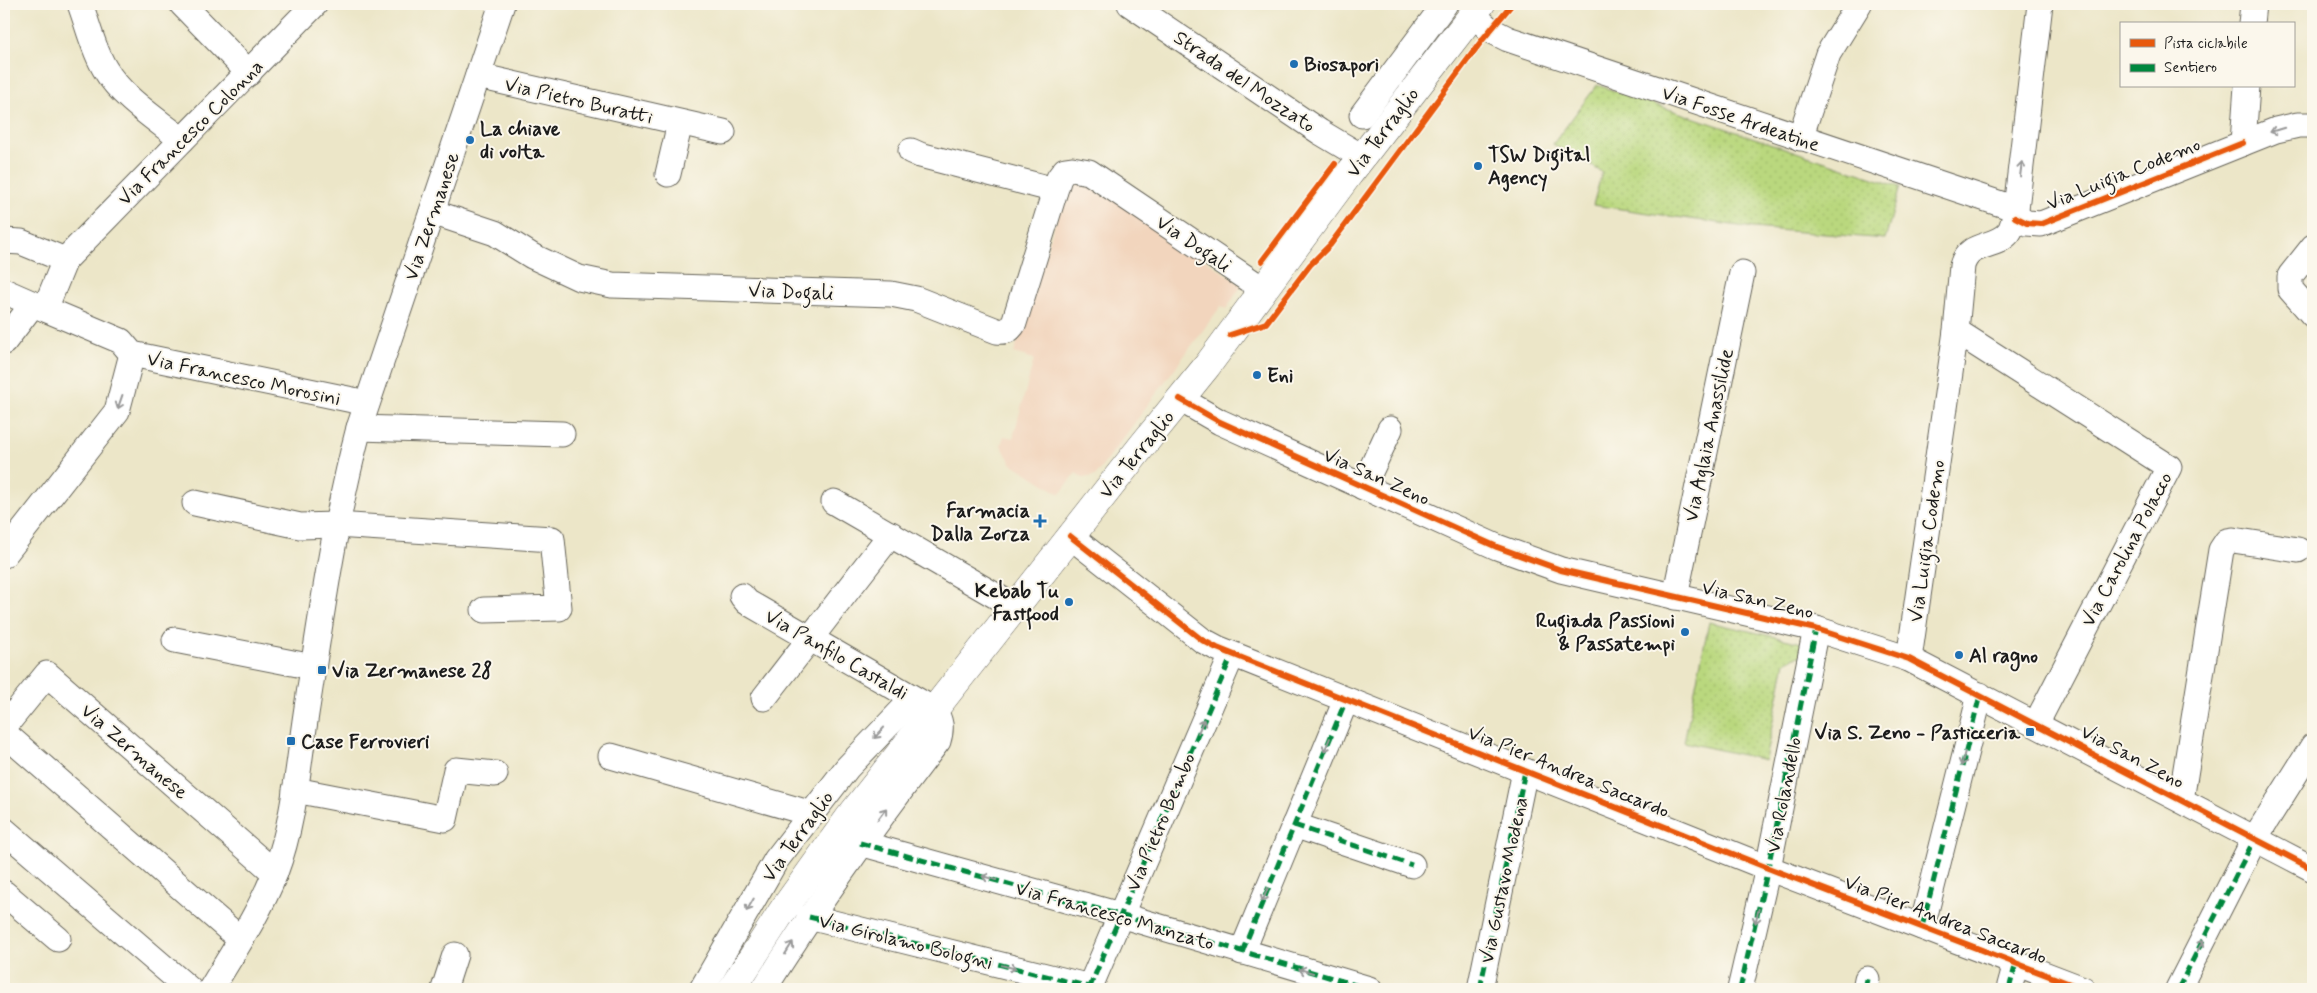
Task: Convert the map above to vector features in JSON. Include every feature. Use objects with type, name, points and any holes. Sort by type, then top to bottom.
[{"type":"main road","name":"Via Terraglio","points":[[732,989],[819,859],[923,711],[1015,607],[1180,399],[1264,290],[1362,157],[1477,9]]},
{"type":"street","points":[[80,4],[99,58],[110,76],[120,88],[182,140]]},
{"type":"street","points":[[182,4],[249,73]]},
{"type":"street","name":"Via Francesco Colonna","points":[[65,260],[315,4]]},
{"type":"street","name":"Via Zermanese","points":[[211,989],[265,896],[275,873],[288,828],[295,790],[336,525],[359,428],[502,4]]},
{"type":"street","name":"Strada del Mozzato","points":[[1130,4],[1320,132],[1362,157]]},
{"type":"street","points":[[1362,115],[1446,4]]},
{"type":"street","points":[[1800,138],[1828,54],[1859,4]]},
{"type":"street","points":[[2016,213],[2040,4]]},
{"type":"street","points":[[2251,22],[2252,4]]},
{"type":"street","name":"Via Fosse Ardeatine","points":[[1477,9],[1490,30],[1508,39],[2016,213]]},
{"type":"street","points":[[1408,53],[1429,70]]},
{"type":"street","name":"Via Pietro Buratti","points":[[478,76],[723,132]]},
{"type":"street","points":[[2243,143],[2247,88]]},
{"type":"street","name":"Via Pietro Buratti","points":[[668,174],[680,123]]},
{"type":"street","name":"Via Luigia Codemo","points":[[1909,659],[1956,331],[1964,258],[1969,252],[1977,248],[1999,241],[2010,231],[2016,213],[2027,223],[2041,224],[2276,130],[2298,125],[2313,125]]},
{"type":"street","points":[[911,151],[920,155],[1055,190]]},
{"type":"street","name":"Via Dogali","points":[[432,212],[494,233],[555,268],[592,282],[891,294],[916,299],[997,331],[1004,332],[1011,329],[1014,323],[1061,174],[1066,170],[1072,169],[1089,172],[1264,290]]},
{"type":"street","points":[[4,242],[22,242],[65,260],[39,306],[4,342]]},
{"type":"street","points":[[2313,247],[2290,276],[2290,289],[2313,314]]},
{"type":"street","name":"Via Aglaia Anassilide","points":[[1674,597],[1742,273]]},
{"type":"street","name":"Via Francesco Morosini","points":[[4,291],[121,341],[132,354],[367,403]]},
{"type":"street","name":"Via Carolina Polacco","points":[[1956,331],[2169,467],[2036,724]]},
{"type":"street","points":[[4,555],[116,410],[132,354]]},
{"type":"street","name":"Via San Zeno","points":[[1180,399],[1203,415],[1530,561],[1591,578],[1816,629],[1909,659],[2313,869]]},
{"type":"street","points":[[359,428],[562,434]]},
{"type":"street","name":"Via San Zeno","points":[[1363,487],[1390,428]]},
{"type":"street","points":[[834,502],[1015,607]]},
{"type":"street","points":[[195,503],[300,526],[336,525],[552,539],[559,608],[484,610]]},
{"type":"street","points":[[764,698],[891,534]]},
{"type":"street","name":"Via Pier Andrea Saccardo","points":[[1070,536],[1202,640],[1232,655],[1768,868],[2083,989]]},
{"type":"street","name":"Via San Zeno","points":[[2181,800],[2221,550],[2227,541],[2233,540],[2298,550]]},
{"type":"street","name":"Via Panfilo Castaldi","points":[[742,596],[747,602],[810,638],[923,711]]},
{"type":"street","name":"Via Rolandello","points":[[1740,989],[1787,779],[1816,629]]},
{"type":"street","points":[[175,640],[313,667]]},
{"type":"street","name":"Via Pietro Bembo","points":[[1090,988],[1232,655]]},
{"type":"street","name":"Via Zermanese","points":[[4,727],[47,674],[275,873]]},
{"type":"street","points":[[1922,927],[1980,695]]},
{"type":"street","points":[[1242,952],[1346,700]]},
{"type":"street","name":"Via Terraglio","points":[[702,989],[776,860],[847,768],[902,708],[923,711]]},
{"type":"street","points":[[764,989],[809,917],[860,843],[938,741],[941,730],[940,720],[923,711]]},
{"type":"street","points":[[4,733],[240,939]]},
{"type":"street","points":[[2178,989],[2255,838],[2313,746]]},
{"type":"street","points":[[611,756],[812,814]]},
{"type":"street","points":[[295,790],[445,819],[456,770],[496,774]]},
{"type":"street","name":"Via Gustavo Modena","points":[[1480,989],[1525,771]]},
{"type":"street","points":[[1294,825],[1412,865]]},
{"type":"street","points":[[4,830],[189,989]]},
{"type":"street","name":"Via Francesco Manzato","points":[[860,843],[1120,915],[1369,989]]},
{"type":"street","points":[[4,893],[58,939]]},
{"type":"street","name":"Via Girolamo Bologni","points":[[809,917],[1090,988]]},
{"type":"street","points":[[444,989],[455,955]]},
{"type":"street","points":[[2009,989],[2016,963]]},
{"type":"shaded area","points":[[1069,179],[1086,179],[1242,285],[1226,309],[1221,306],[1095,476],[1083,478],[1076,473],[1060,494],[1011,463],[1001,445],[1004,436],[1013,438],[1034,359],[1014,353]]},
{"type":"green space","points":[[1597,85],[1900,187],[1885,239],[1753,228],[1593,205],[1602,172],[1553,144]]},
{"type":"green space","points":[[1709,622],[1802,643],[1803,656],[1795,657],[1785,662],[1765,760],[1684,742]]},
{"type":"marked path","points":[[1740,989],[1768,868],[1816,629]]},
{"type":"marked path","points":[[1089,989],[1232,655]]},
{"type":"marked path","points":[[1922,927],[1980,695]]},
{"type":"marked path","points":[[1242,952],[1346,700]]},
{"type":"marked path","points":[[1480,989],[1525,771]]},
{"type":"marked path","points":[[1294,825],[1412,865]]},
{"type":"marked path","points":[[2178,989],[2255,838]]},
{"type":"marked path","points":[[860,843],[1120,915],[1369,989]]},
{"type":"marked path","points":[[809,917],[1090,987]]},
{"type":"marked path","points":[[2009,989],[2016,963]]},
{"type":"marked path","points":[[1865,989],[1867,979]]},
{"type":"cycle path","points":[[1230,335],[1266,323],[1310,265],[1330,245],[1483,39],[1512,4]]},
{"type":"cycle path","points":[[2015,217],[2027,223],[2041,224],[2243,143]]},
{"type":"cycle path","points":[[1262,261],[1335,164]]},
{"type":"cycle path","points":[[1180,399],[1220,422],[1497,547],[1561,570],[1816,629],[1909,659],[2313,869]]},
{"type":"cycle path","points":[[1070,536],[1202,640],[1217,648],[1768,868],[2083,989]]},
{"type":"place","name":"Biosapori","points":[[1294,64]]},
{"type":"place","name":"La chiave di volta","points":[[470,140]]},
{"type":"place","name":"TSW Digital Agency","points":[[1478,166]]},
{"type":"place","name":"Eni","points":[[1257,375]]},
{"type":"place","name":"Farmacia Dalla Zorza","points":[[1040,521]]},
{"type":"place","name":"Kebab Tu Fastfood","points":[[1069,602]]},
{"type":"place","name":"Rugiada Passioni & Passatempi","points":[[1685,632]]},
{"type":"place","name":"Al ragno","points":[[1959,655]]},
{"type":"place","name":"Via Zermanese 28","points":[[322,670]]},
{"type":"place","name":"Via S. Zeno - Pasticceria","points":[[2030,732]]},
{"type":"place","name":"Case Ferrovieri","points":[[291,741]]}]
